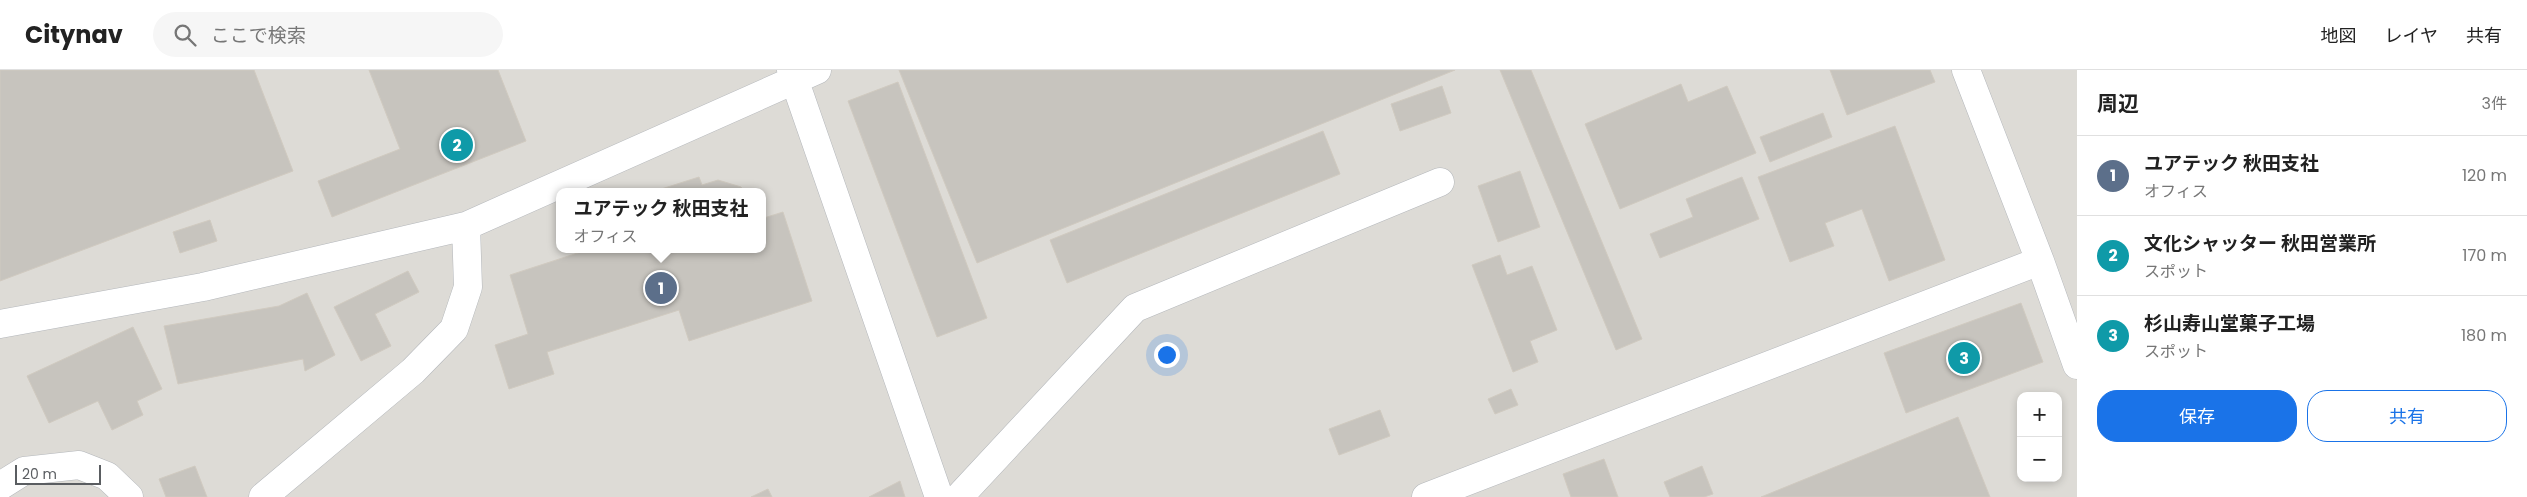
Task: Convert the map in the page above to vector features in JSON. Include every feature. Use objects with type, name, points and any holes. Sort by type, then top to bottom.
[{"type":"street","points":[[1966,70],[2040,261],[2077,365]]},
{"type":"street","points":[[0,324],[202,287],[466,226],[801,73],[939,497]]},
{"type":"street","points":[[959,497],[1135,308],[1440,182]]},
{"type":"street","points":[[263,497],[413,371],[454,329],[468,287],[466,226]]},
{"type":"street","points":[[1426,497],[2040,261]]},
{"type":"street","points":[[0,486],[24,471],[79,465],[106,476],[129,497]]},
{"type":"shaded area","points":[[0,70],[2077,70],[2077,497],[0,497]]},
{"type":"building","points":[[0,70],[254,70],[293,171],[0,281]]},
{"type":"building","points":[[369,70],[498,70],[526,141],[332,217],[318,181],[400,149]]},
{"type":"building","points":[[899,70],[1455,70],[977,263]]},
{"type":"building","points":[[1500,70],[1531,70],[1642,339],[1616,350]]},
{"type":"building","points":[[1830,70],[1930,70],[1935,82],[1847,115]]},
{"type":"building","points":[[898,82],[987,318],[937,337],[848,101]]},
{"type":"building","points":[[1681,84],[1688,102],[1727,86],[1756,153],[1620,209],[1585,124]]},
{"type":"building","points":[[1442,86],[1451,113],[1400,131],[1391,104]]},
{"type":"building","points":[[1823,113],[1832,137],[1770,162],[1760,137]]},
{"type":"building","points":[[1895,126],[1945,260],[1889,281],[1862,209],[1825,223],[1834,246],[1790,262],[1758,177]]},
{"type":"building","points":[[1323,131],[1340,174],[1067,283],[1050,240]]},
{"type":"building","points":[[1520,171],[1540,227],[1498,242],[1478,186]]},
{"type":"building","points":[[699,177],[702,185],[718,180],[742,188],[665,188]]},
{"type":"building","points":[[1742,177],[1759,219],[1660,258],[1650,234],[1693,217],[1686,199]]},
{"type":"building","points":[[783,212],[812,301],[689,341],[679,310],[547,352],[554,374],[509,389],[495,345],[528,334],[510,275],[578,253],[766,253],[766,217]]},
{"type":"building","points":[[210,220],[217,241],[180,253],[173,232]]},
{"type":"building","points":[[1500,255],[1507,275],[1532,266],[1557,330],[1530,341],[1538,362],[1513,372],[1472,265]]},
{"type":"building","points":[[408,271],[419,292],[375,314],[391,346],[361,361],[334,307]]},
{"type":"building","points":[[307,293],[335,355],[305,371],[303,359],[178,384],[164,326],[279,306]]},
{"type":"building","points":[[2021,303],[2043,362],[1906,413],[1884,353]]},
{"type":"building","points":[[133,327],[162,389],[137,401],[143,415],[112,430],[98,401],[49,423],[27,376]]},
{"type":"building","points":[[1511,389],[1518,405],[1495,414],[1488,399]]},
{"type":"building","points":[[1380,410],[1390,436],[1339,455],[1329,429]]},
{"type":"building","points":[[1958,417],[1990,497],[1761,497]]},
{"type":"building","points":[[1604,459],[1618,497],[1571,497],[1563,474]]},
{"type":"building","points":[[195,466],[207,497],[166,497],[159,479]]},
{"type":"building","points":[[1702,466],[1713,494],[1704,497],[1670,497],[1664,482]]},
{"type":"building","points":[[900,481],[905,497],[869,497]]},
{"type":"building","points":[[768,489],[772,497],[751,497]]},
{"type":"place","name":"文化シャッター 秋田営業所","points":[[457,145]]},
{"type":"place","name":"ユアテック 秋田支社","points":[[661,288]]},
{"type":"place","name":"杉山寿山堂菓子工場","points":[[1964,358]]}]
